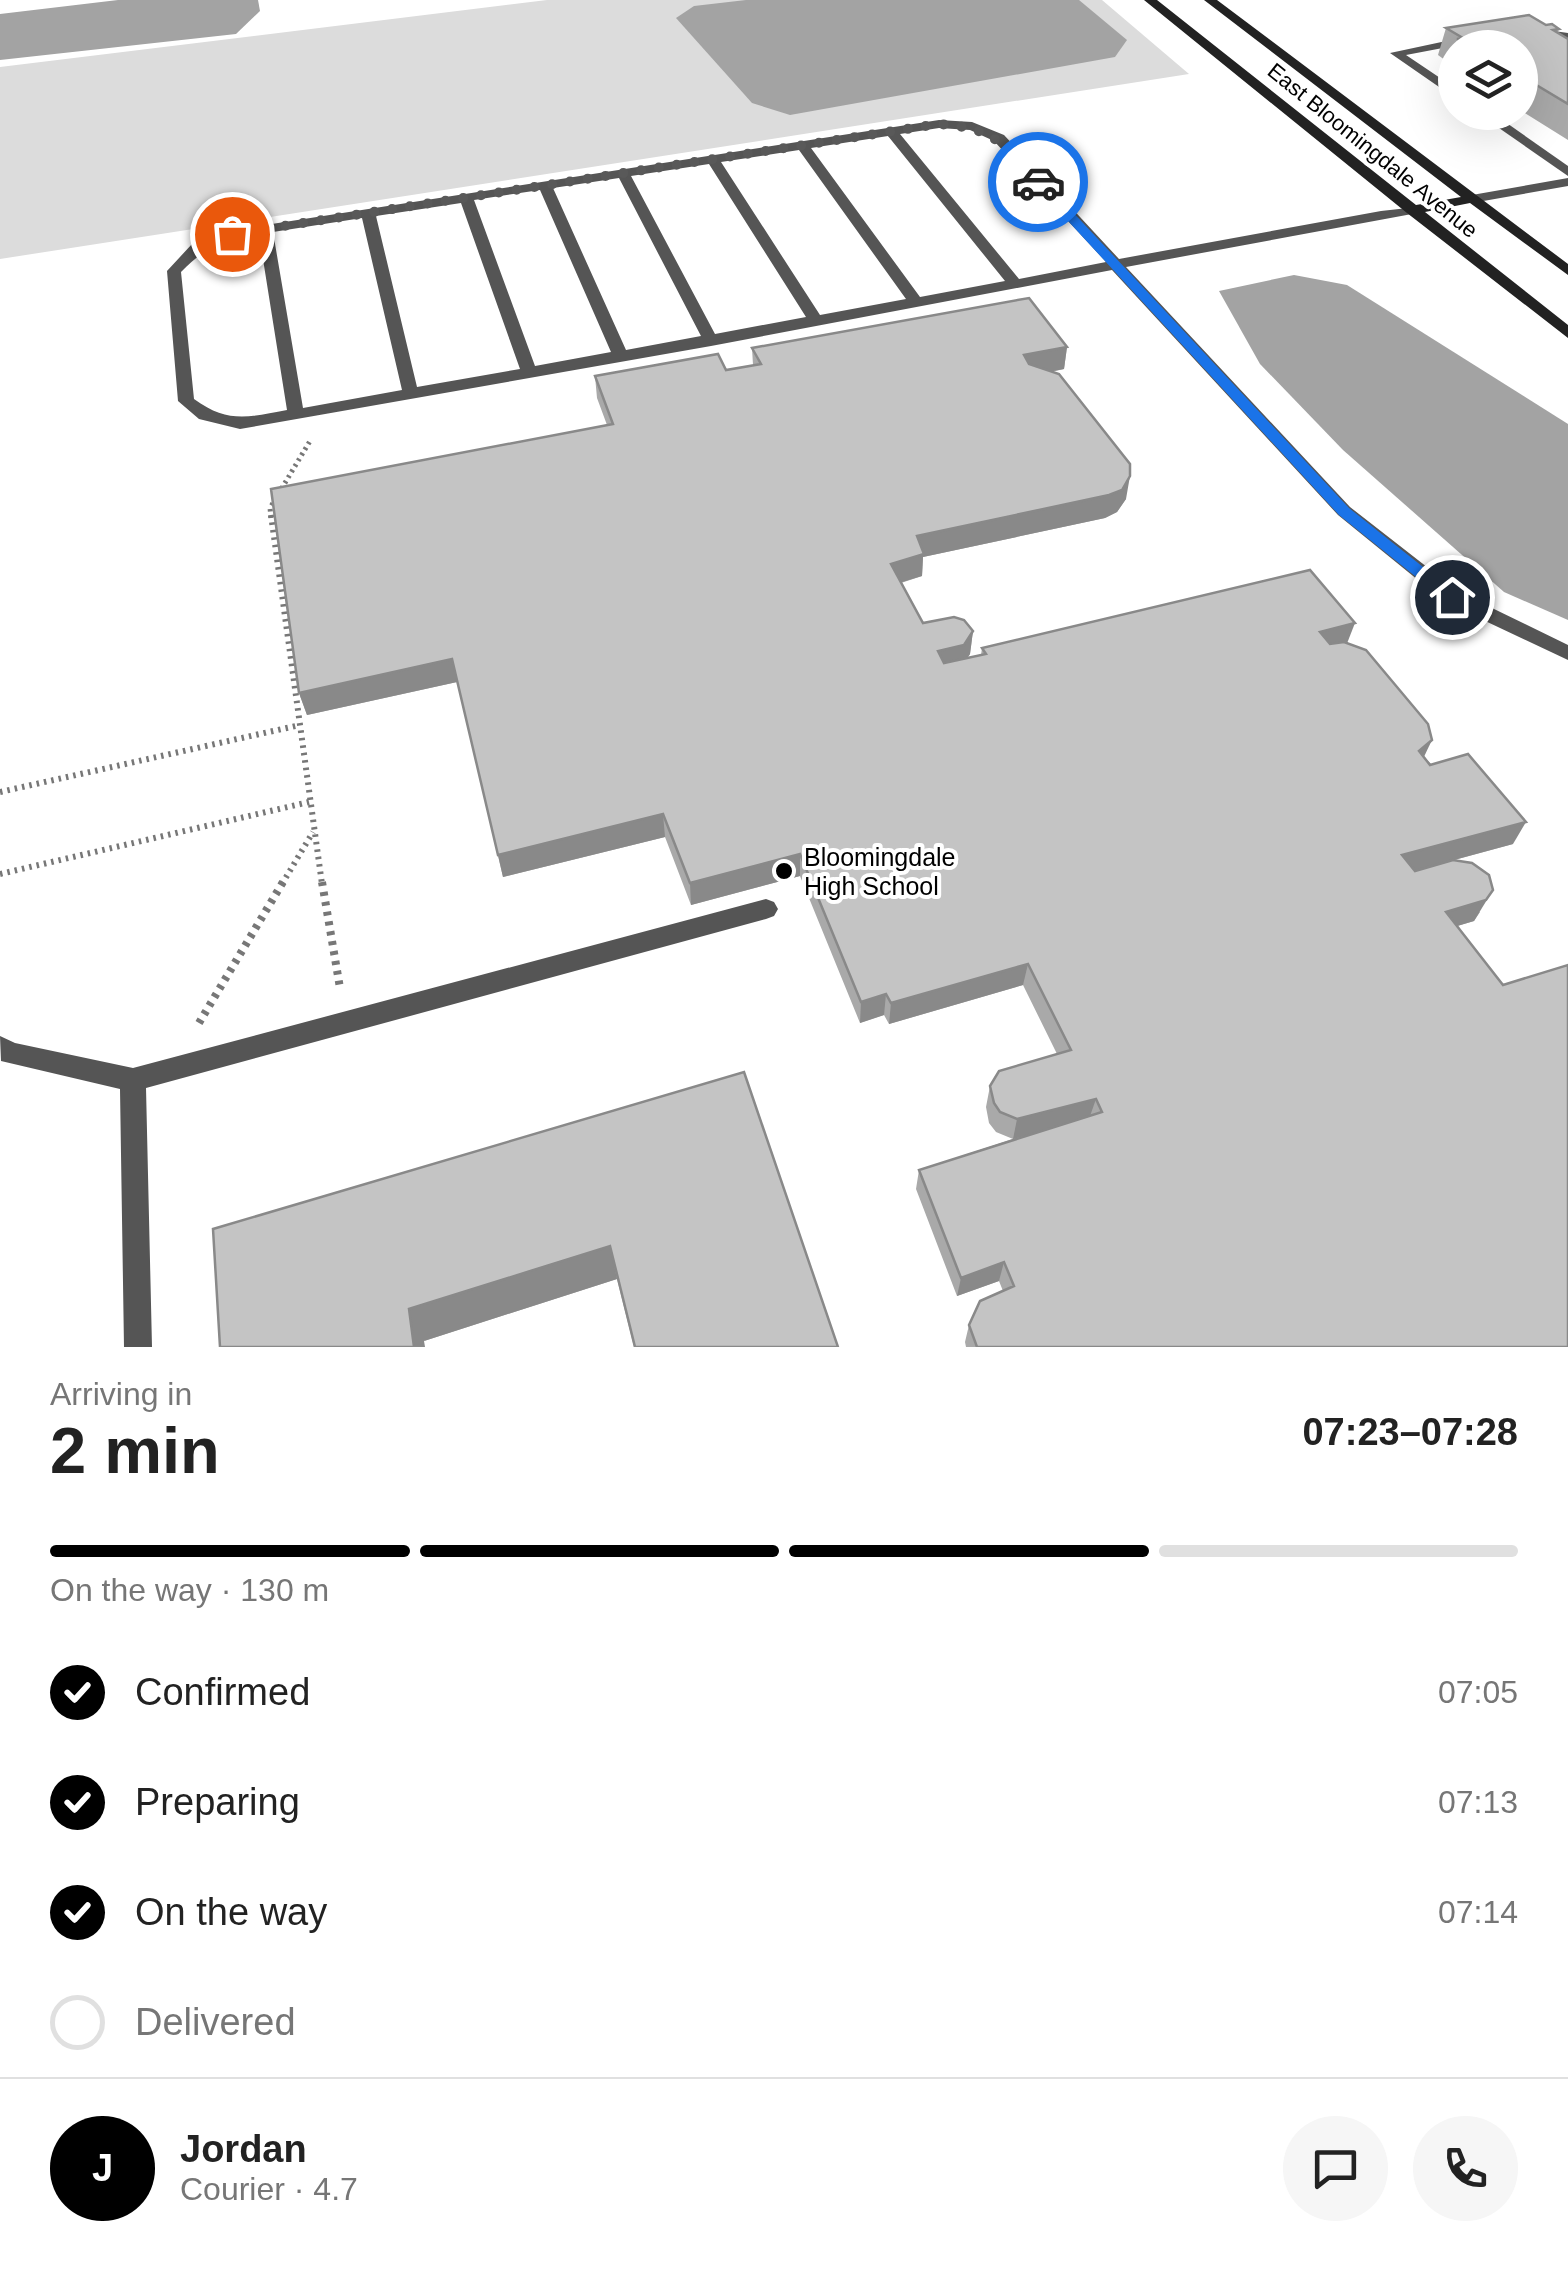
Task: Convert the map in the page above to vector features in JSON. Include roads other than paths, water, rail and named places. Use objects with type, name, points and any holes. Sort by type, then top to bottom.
[{"type":"main road","name":"East Bloomingdale Avenue","points":[[1150,0],[1568,333]]},
{"type":"main road","name":"East Bloomingdale Avenue","points":[[1210,0],[1568,271]]},
{"type":"main road","points":[[1412,210],[1472,200]]},
{"type":"lane","points":[[1538,33],[1568,36]]},
{"type":"lane","points":[[1438,46],[1396,52],[1438,82]]},
{"type":"lane","points":[[1412,210],[1114,266],[622,357],[240,424],[205,415],[186,402],[174,271],[197,247],[232,234],[891,131],[939,124],[972,126],[999,138],[1114,266],[1344,512],[1452,597],[1568,653]]},
{"type":"lane","points":[[1508,130],[1568,172]]},
{"type":"lane","points":[[891,131],[1015,284]]},
{"type":"lane","points":[[802,145],[916,302]]},
{"type":"lane","points":[[712,159],[816,321]]},
{"type":"lane","points":[[623,173],[711,340]]},
{"type":"lane","points":[[1472,200],[1568,182]]},
{"type":"lane","points":[[546,185],[622,357]]},
{"type":"lane","points":[[466,198],[530,373]]},
{"type":"lane","points":[[368,213],[411,394]]},
{"type":"lane","points":[[265,229],[296,414]]},
{"type":"lane","points":[[0,1047],[10,1054],[133,1080],[766,909]]},
{"type":"lane","points":[[133,1080],[138,1347]]},
{"type":"place","name":"Bloomingdale High School","points":[[784,871]]}]
